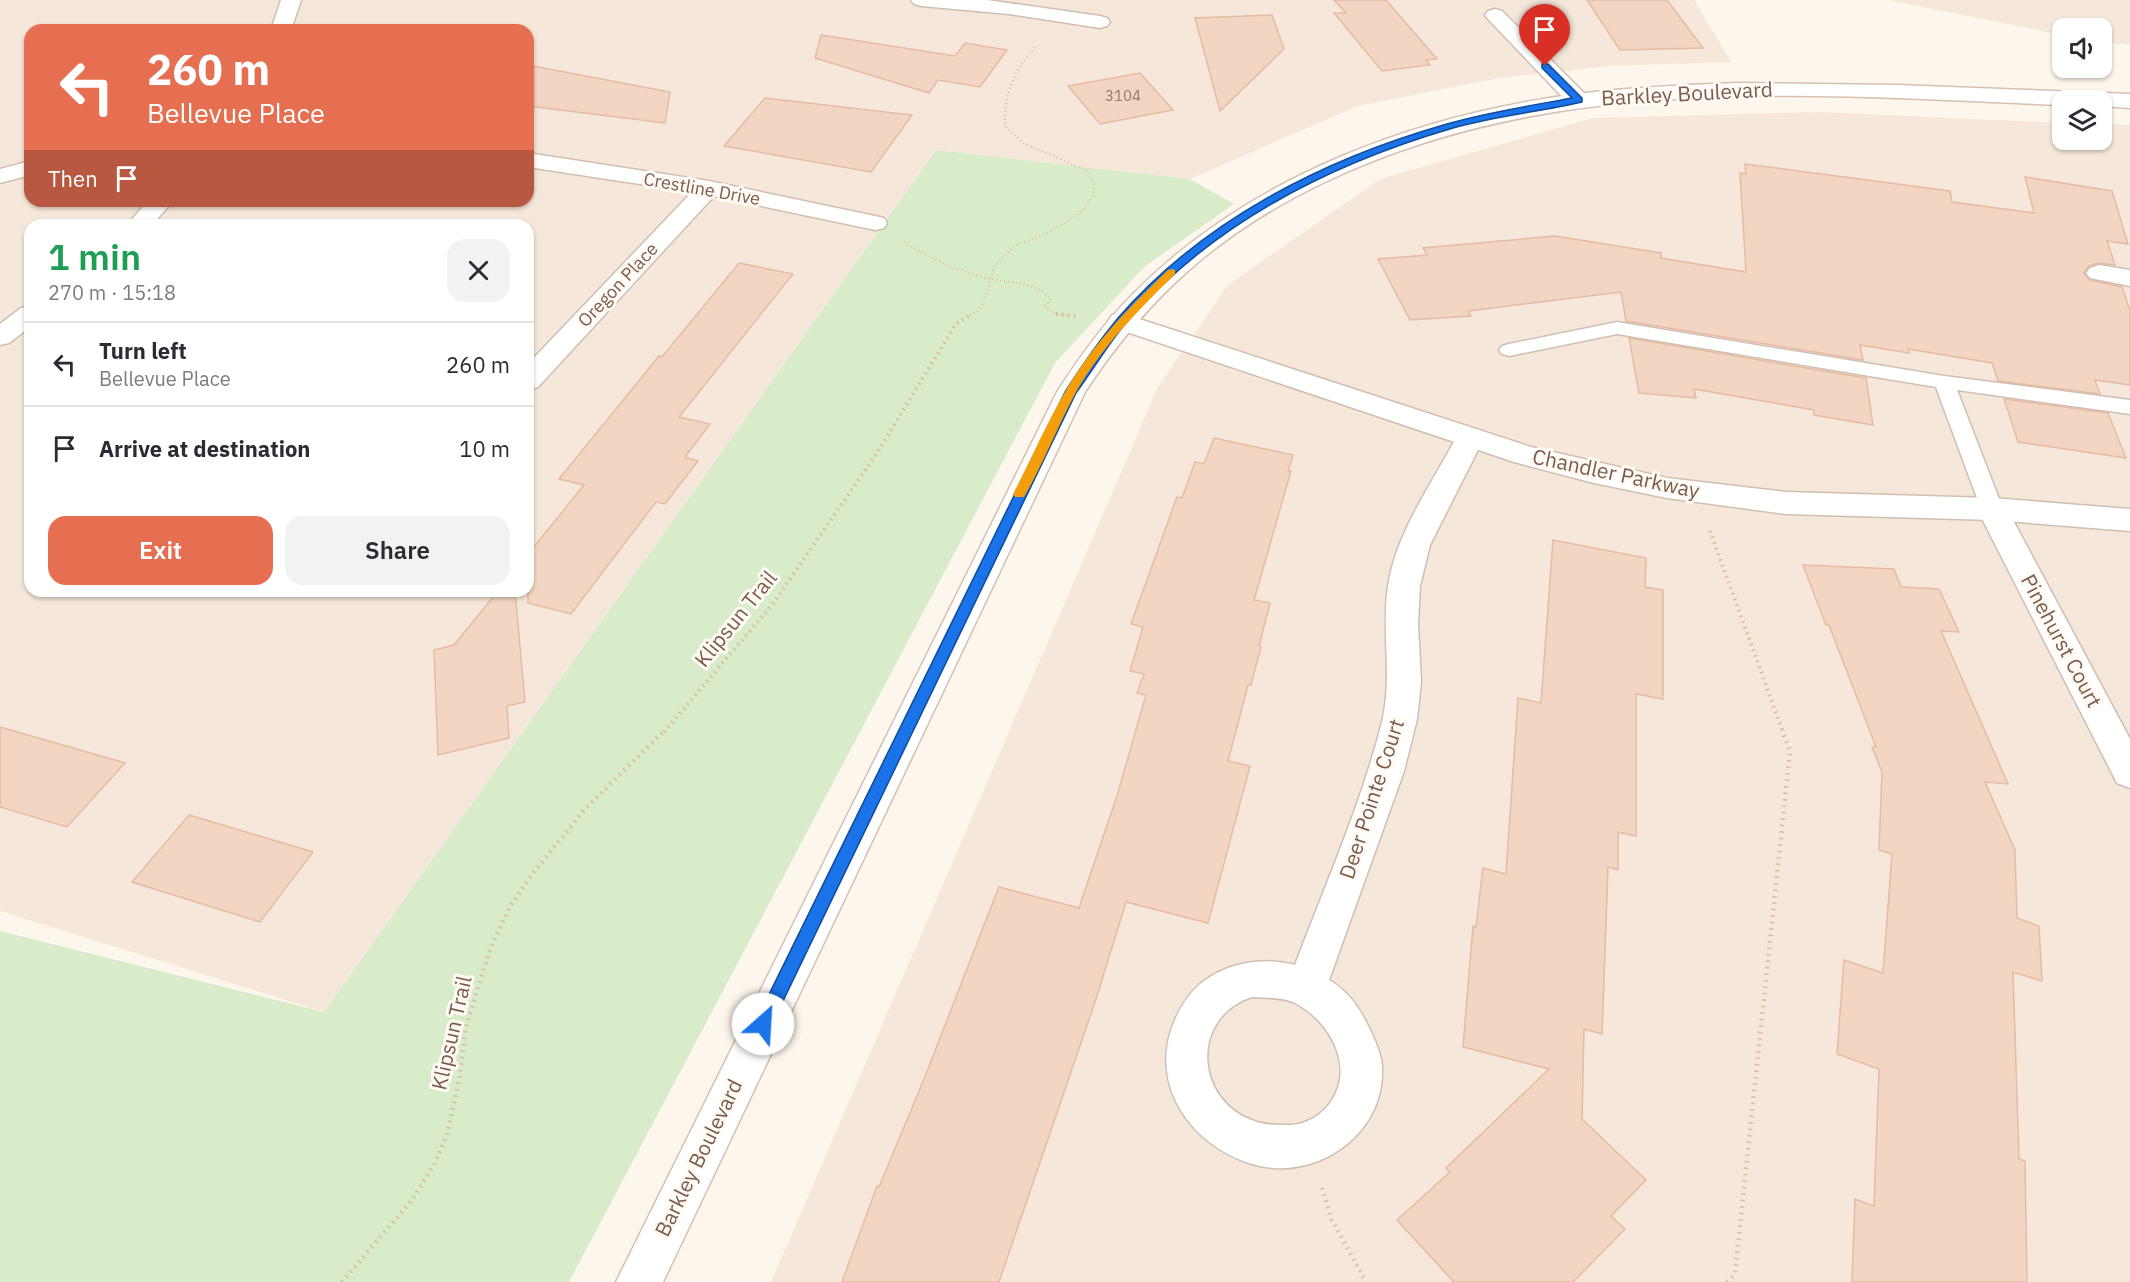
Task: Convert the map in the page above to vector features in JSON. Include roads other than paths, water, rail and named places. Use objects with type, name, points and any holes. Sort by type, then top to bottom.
[{"type":"street","points":[[283,24],[291,0]]},
{"type":"street","points":[[921,0],[1009,8],[1100,22]]},
{"type":"street","points":[[1495,15],[1578,100]]},
{"type":"street","name":"Barkley Boulevard","points":[[639,1282],[1071,392],[1096,354],[1122,321],[1155,287],[1204,244],[1258,207],[1315,176],[1375,150],[1450,126],[1517,110],[1578,100],[1672,91],[1786,88],[2130,100]]},
{"type":"street","name":"Crestline Drive","points":[[534,161],[709,189],[875,223]]},
{"type":"street","points":[[0,176],[24,170]]},
{"type":"street","name":"Oregon Place","points":[[534,375],[709,189]]},
{"type":"street","points":[[144,219],[155,207]]},
{"type":"street","points":[[2099,273],[2130,278]]},
{"type":"street","points":[[0,337],[24,319]]},
{"type":"street","name":"Chandler Parkway","points":[[1122,321],[1470,438],[1594,473],[1695,491],[1786,503],[1992,509],[2130,520]]},
{"type":"street","name":"Deer Pointe Court","points":[[1306,988],[1386,771],[1400,719],[1404,682],[1402,625],[1404,586],[1414,545],[1470,438]]},
{"type":"street","name":"Pinehurst Court","points":[[1992,509],[2130,773]]},
{"type":"street","points":[[1252,979],[1280,980],[1306,988],[1331,1004],[1350,1027],[1360,1054],[1361,1083],[1352,1110],[1334,1131],[1308,1145],[1279,1149],[1249,1143],[1222,1128],[1201,1106],[1189,1079],[1185,1052],[1191,1026],[1205,1003],[1226,988],[1252,979]]},
{"type":"lane","points":[[1509,350],[1617,328],[1944,382],[2130,407]]},
{"type":"lane","points":[[1944,382],[1992,509]]}]
